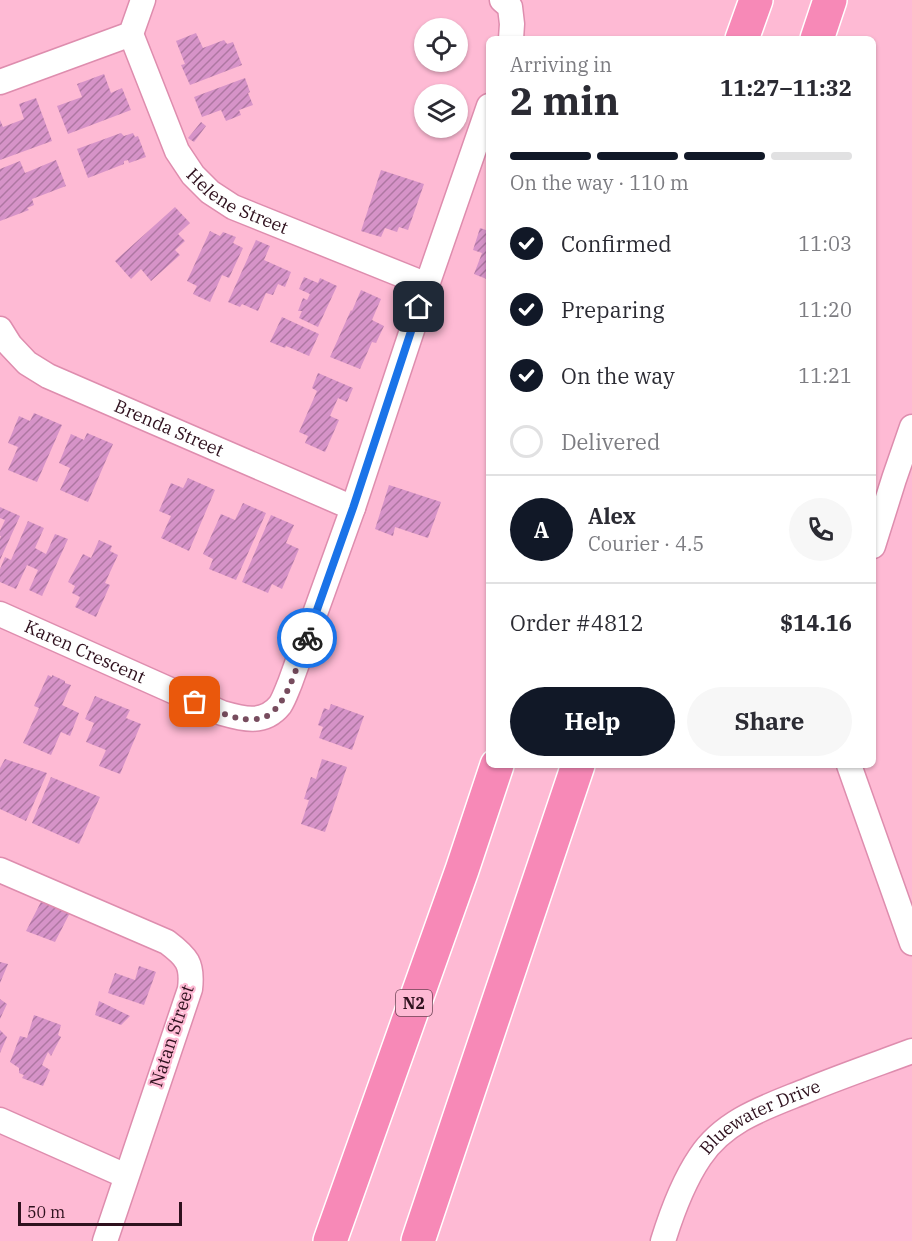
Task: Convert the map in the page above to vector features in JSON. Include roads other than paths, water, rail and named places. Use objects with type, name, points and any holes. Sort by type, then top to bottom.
[{"type":"highway","points":[[743,36],[756,0]]},
{"type":"highway","points":[[818,36],[830,0]]},
{"type":"highway","name":"N2","points":[[330,1241],[496,768]]},
{"type":"highway","points":[[418,1241],[577,768]]},
{"type":"street","points":[[0,82],[130,34],[142,0]]},
{"type":"street","points":[[502,0],[510,7],[511,36]]},
{"type":"street","name":"Helene Street","points":[[130,34],[177,151],[193,175],[210,192],[233,207],[427,285]]},
{"type":"street","name":"Karen Crescent","points":[[0,614],[222,713],[245,720],[265,717],[280,705],[353,508],[486,115]]},
{"type":"street","name":"Brenda Street","points":[[0,329],[10,345],[27,363],[48,376],[353,508]]},
{"type":"street","points":[[876,540],[903,483],[912,427]]},
{"type":"street","points":[[850,768],[912,944]]},
{"type":"street","name":"Natan Street","points":[[0,870],[167,942],[181,952],[188,961],[191,975],[190,989],[105,1241]]},
{"type":"street","name":"Bluewater Drive","points":[[663,1241],[677,1199],[700,1156],[715,1138],[732,1124],[751,1113],[850,1073],[912,1052]]},
{"type":"street","points":[[0,1120],[126,1176]]}]
